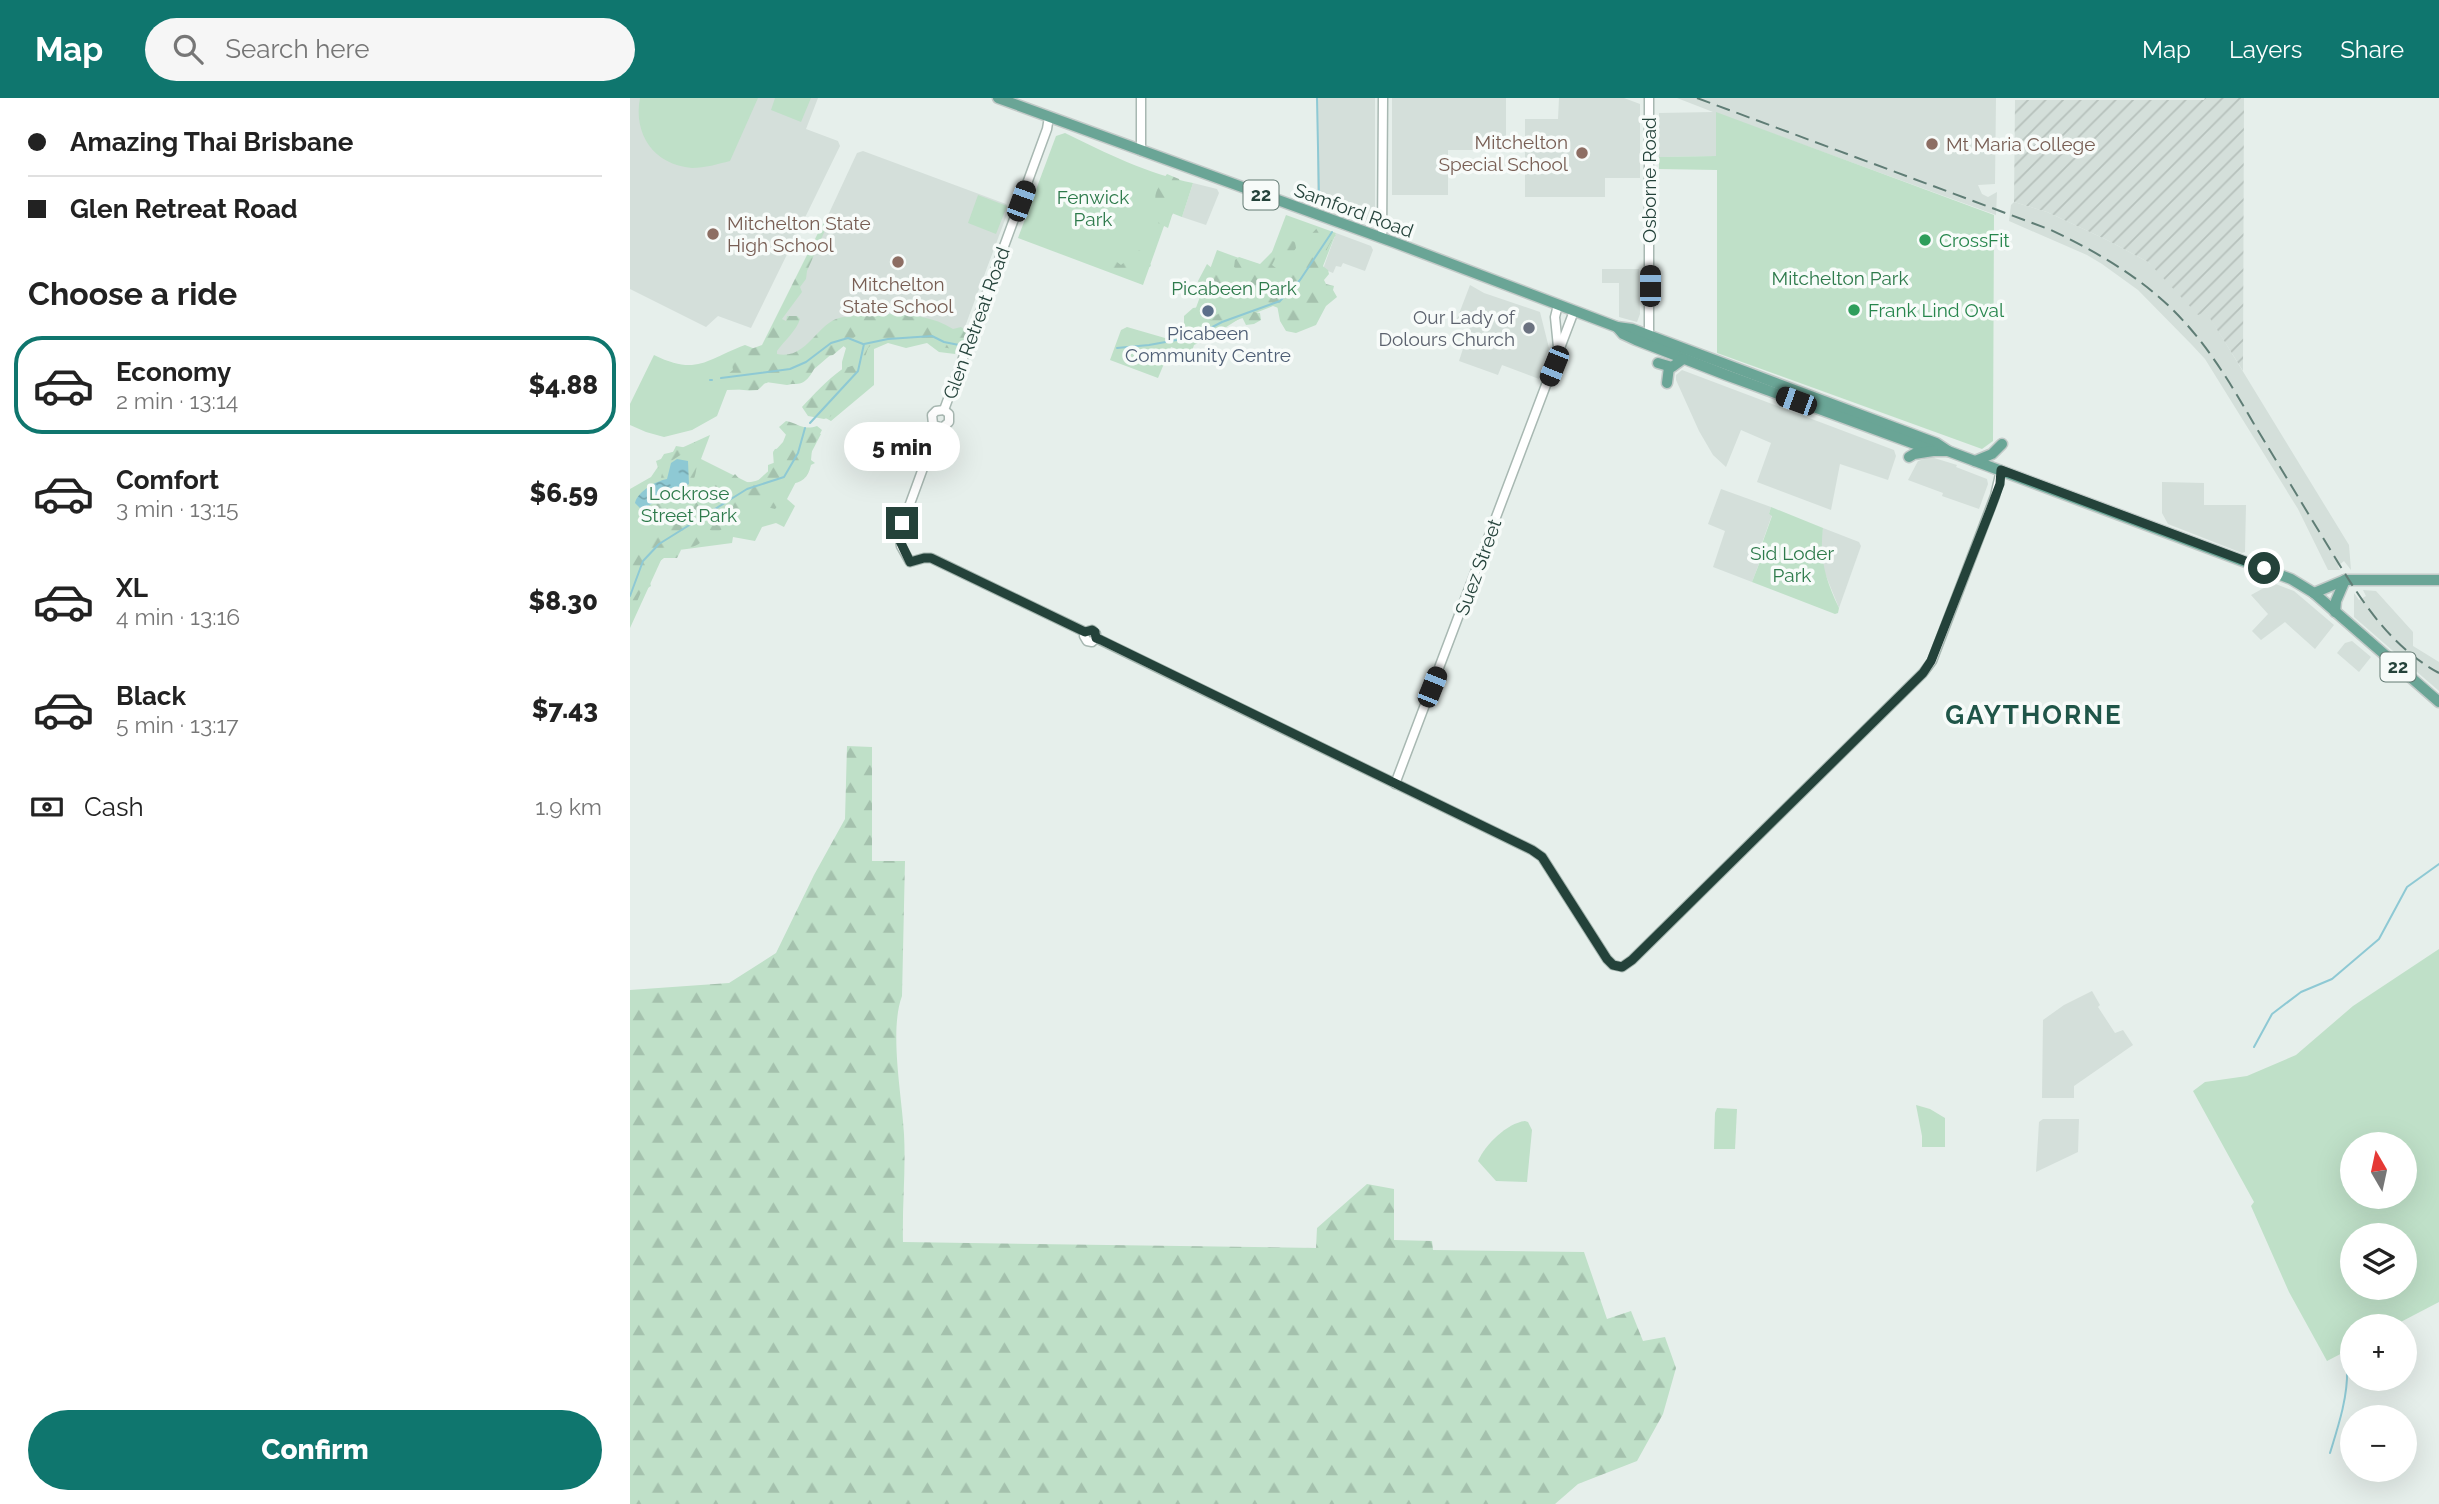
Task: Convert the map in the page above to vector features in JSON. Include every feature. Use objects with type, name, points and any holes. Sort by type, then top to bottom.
[{"type":"main road","name":"Samford Road","points":[[998,98],[1382,238],[1617,327],[1623,334],[1649,340],[1936,443],[1948,451],[2282,575],[2301,583],[2314,593],[2439,702]]},
{"type":"main road","name":"Samford Road","points":[[1649,340],[1683,359],[1934,451],[1948,451]]},
{"type":"main road","points":[[1667,383],[1670,367],[1683,359]]},
{"type":"main road","points":[[1658,363],[1670,367]]},
{"type":"main road","points":[[1975,461],[1992,454],[2002,444]]},
{"type":"main road","points":[[1909,457],[1934,451]]},
{"type":"main road","points":[[2335,612],[2345,580]]},
{"type":"main road","points":[[2314,593],[2345,580],[2439,580]]},
{"type":"street","points":[[1141,98],[1141,151]]},
{"type":"street","points":[[1382,238],[1383,98]]},
{"type":"street","name":"Osborne Road","points":[[1649,98],[1649,340]]},
{"type":"street","name":"Glen Retreat Road","points":[[944,410],[1047,129],[1049,117]]},
{"type":"street","name":"Suez Street","points":[[1558,305],[1555,317],[1559,350]]},
{"type":"street","name":"Suez Street","points":[[1395,784],[1574,311]]},
{"type":"street","name":"Glen Retreat Road","points":[[944,410],[949,414],[949,422],[946,426],[938,427],[933,424],[932,415],[936,411],[944,410]]},
{"type":"street","name":"Glen Retreat Road","points":[[938,427],[899,534],[901,545],[910,562],[931,558],[1085,632],[1087,641],[1092,642],[1096,638],[1395,784]]},
{"type":"street","points":[[1395,784],[1542,857],[1607,959],[1622,967],[1923,673],[1931,661],[1970,563],[2000,484],[2001,470]]},
{"type":"shaded area","name":"Mitchelton State High School","points":[[630,98],[818,98],[806,129],[838,141],[840,146],[751,328],[718,316],[706,327],[630,289]]},
{"type":"shaded area","points":[[1317,98],[1375,98],[1375,219],[1372,222],[1364,222],[1317,206]]},
{"type":"shaded area","points":[[1392,98],[1506,98],[1506,150],[1448,150],[1448,195],[1392,195]]},
{"type":"shaded area","name":"Mitchelton Special School","points":[[1559,98],[1624,98],[1640,104],[1640,178],[1605,178],[1605,197],[1525,197],[1525,119],[1558,119]]},
{"type":"shaded area","points":[[1677,98],[1996,98],[1995,184],[1978,185],[1982,194],[1988,197],[1997,192],[1996,215],[1716,113],[1716,156],[1659,157],[1659,113],[1713,112]]},
{"type":"shaded area","points":[[2244,98],[2243,371],[2206,312],[2198,315],[2148,262],[2047,212],[2014,202],[2015,100]]},
{"type":"shaded area","name":"Mitchelton State School","points":[[863,151],[1006,204],[1009,209],[963,332],[886,315],[788,362],[765,351],[857,153]]},
{"type":"shaded area","points":[[1193,183],[1217,189],[1219,193],[1206,225],[1182,217]]},
{"type":"shaded area","points":[[2014,202],[2047,212],[2148,262],[2206,311],[2349,545],[2351,570],[2344,561],[2338,566],[2340,570],[2328,570],[2298,509],[2205,359],[2138,290],[2102,264],[2009,221],[2011,205]]},
{"type":"shaded area","points":[[1336,233],[1371,246],[1373,250],[1365,271],[1343,263],[1341,267],[1336,266],[1333,273],[1323,269]]},
{"type":"shaded area","points":[[1602,269],[1639,269],[1640,314],[1637,322],[1619,317],[1619,283],[1602,283]]},
{"type":"shaded area","points":[[1470,285],[1484,293],[1540,312],[1549,348],[1539,379],[1502,365],[1498,375],[1459,361],[1471,324],[1457,319]]},
{"type":"shaded area","points":[[1682,370],[1894,450],[1896,456],[1888,480],[1840,464],[1831,510],[1757,482],[1771,443],[1741,430],[1726,467],[1713,455],[1699,431],[1676,380],[1676,375]]},
{"type":"shaded area","points":[[1931,457],[1987,479],[1988,484],[1979,509],[1908,480],[1918,461]]},
{"type":"shaded area","points":[[2162,482],[2204,483],[2204,505],[2246,505],[2245,552],[2168,524],[2162,513]]},
{"type":"shaded area","points":[[1721,489],[1771,507],[1769,514],[1772,515],[1762,543],[1766,545],[1752,582],[1713,567],[1725,531],[1708,524]]},
{"type":"shaded area","points":[[1823,528],[1859,542],[1861,546],[1839,608],[1822,566],[1820,546]]},
{"type":"shaded area","points":[[2273,583],[2294,591],[2334,625],[2315,649],[2285,622],[2261,640],[2252,631],[2268,614],[2251,595]]},
{"type":"shaded area","points":[[2363,590],[2376,591],[2413,632],[2413,646],[2439,662],[2439,691],[2354,617],[2354,593],[2359,600],[2366,596]]},
{"type":"shaded area","points":[[2352,641],[2371,657],[2359,672],[2337,653],[2345,643]]},
{"type":"shaded area","points":[[2092,991],[2100,1005],[2098,1007],[2115,1033],[2123,1030],[2133,1045],[2074,1086],[2074,1098],[2042,1098],[2043,1020],[2064,1005]]},
{"type":"shaded area","points":[[2043,1119],[2079,1119],[2078,1152],[2036,1172],[2039,1122]]},
{"type":"green space","points":[[640,98],[758,98],[730,161],[692,168],[667,161],[649,145],[640,124]]},
{"type":"green space","points":[[775,98],[811,98],[801,122],[771,110]]},
{"type":"green space","name":"Mitchelton Park","points":[[1716,112],[1994,215],[1993,441],[1982,449],[1717,353],[1717,170],[1659,169],[1659,157],[1716,156]]},
{"type":"green space","name":"Fenwick Park","points":[[1065,133],[1144,168],[1193,183],[1182,217],[1169,212],[1143,285],[1018,238],[1056,136]]},
{"type":"green space","points":[[1167,174],[1179,179],[1180,183],[1172,196],[1175,206],[1168,228],[1158,223],[1159,213],[1155,198],[1158,187]]},
{"type":"green space","points":[[978,195],[1007,206],[996,234],[968,223]]},
{"type":"green space","name":"Picabeen Park","points":[[1286,215],[1336,233],[1303,317],[1273,306],[1204,333],[1203,335],[1209,338],[1194,345],[1191,354],[1171,347],[1158,378],[1110,360],[1121,330],[1127,327],[1165,338],[1189,327],[1217,250],[1266,268]]},
{"type":"green space","points":[[826,217],[827,226],[806,279],[800,287],[802,292],[782,319],[786,321],[787,316],[797,316],[800,319],[777,354],[789,354],[798,350],[831,322],[840,317],[851,317],[853,314],[922,317],[953,329],[961,327],[969,333],[964,342],[952,349],[926,340],[883,341],[871,345],[864,360],[871,366],[872,371],[864,386],[840,405],[830,417],[824,419],[808,416],[802,407],[836,374],[856,363],[853,357],[858,345],[868,336],[857,335],[833,355],[819,358],[810,376],[800,383],[788,384],[770,380],[761,384],[758,390],[745,390],[731,384],[728,374],[733,370],[731,358],[748,347],[751,349],[762,345]]},
{"type":"green space","points":[[1317,228],[1336,235],[1320,264],[1328,270],[1329,274],[1324,280],[1326,284],[1334,286],[1337,297],[1326,306],[1316,325],[1296,333],[1286,331],[1280,321],[1277,305],[1268,302],[1255,308],[1254,312],[1260,313],[1261,320],[1254,324],[1246,325],[1242,317],[1220,331],[1198,331],[1184,326],[1184,316],[1193,308],[1200,307],[1204,310],[1202,318],[1212,320],[1225,309],[1254,300],[1254,290],[1248,277],[1250,268],[1240,271],[1234,267],[1235,260],[1239,257],[1260,264],[1281,243],[1281,233],[1286,232],[1289,240],[1295,242],[1296,248],[1288,260],[1275,259],[1272,265],[1284,274],[1305,249],[1306,240]]},
{"type":"green space","points":[[1139,250],[1146,254],[1150,267],[1138,268],[1127,277],[1109,271],[1111,264],[1117,262],[1121,265]]},
{"type":"green space","points":[[1207,264],[1213,269],[1220,266],[1225,275],[1240,280],[1240,285],[1229,291],[1210,286],[1204,289],[1200,287],[1198,281]]},
{"type":"green space","points":[[848,321],[963,332],[955,354],[939,352],[927,343],[906,348],[888,343],[874,349],[874,385],[831,421],[822,416],[842,371],[846,348],[842,345],[798,383],[787,385],[766,382],[759,389],[727,390],[717,416],[692,430],[664,437],[630,425],[630,404],[654,355],[681,364],[701,364],[745,345],[788,362]]},
{"type":"green space","points":[[786,421],[804,427],[817,426],[822,430],[812,449],[811,460],[815,463],[811,465],[806,476],[801,481],[789,484],[781,494],[783,500],[775,509],[767,507],[748,515],[741,508],[731,510],[722,516],[724,527],[718,531],[708,529],[702,524],[702,520],[712,518],[719,510],[724,511],[733,500],[732,496],[714,500],[703,507],[695,523],[679,535],[689,540],[699,536],[698,528],[706,533],[704,538],[690,547],[687,543],[678,546],[681,550],[677,558],[664,558],[651,568],[651,586],[641,592],[630,618],[630,540],[641,532],[642,539],[654,539],[666,527],[665,516],[655,511],[657,492],[665,492],[667,497],[663,498],[662,503],[666,502],[672,506],[672,511],[677,511],[705,496],[698,485],[702,481],[710,485],[715,470],[718,469],[728,482],[735,474],[742,482],[762,478],[768,474],[768,465],[776,462],[773,452],[775,449],[784,448],[788,437],[779,427]]},
{"type":"green space","name":"Lockrose Street Park","points":[[789,427],[809,429],[821,434],[787,499],[795,506],[784,527],[776,523],[762,527],[755,541],[733,537],[732,543],[679,550],[662,558],[630,628],[630,560],[641,544],[630,544],[630,489],[651,477],[666,455],[710,435],[701,459],[753,485],[774,466],[773,453],[783,442]]},
{"type":"green space","points":[[695,442],[695,476],[686,490],[669,496],[669,493],[682,490],[690,467],[693,466],[682,454],[671,461],[668,470],[670,478],[665,481],[661,478],[663,469],[658,468],[656,461],[664,454],[673,452],[676,446],[688,448]]},
{"type":"green space","name":"Sid Loder Park","points":[[1771,507],[1823,528],[1823,560],[1830,588],[1839,608],[1838,613],[1752,582],[1766,546],[1762,544],[1772,516],[1769,514]]},
{"type":"green space","points":[[847,746],[872,747],[872,861],[905,861],[902,996],[898,1010],[896,1045],[903,1119],[903,1242],[1316,1248],[1317,1228],[1367,1184],[1394,1189],[1394,1240],[1432,1241],[1433,1250],[1584,1252],[1607,1319],[1631,1311],[1643,1341],[1665,1337],[1676,1368],[1663,1414],[1637,1461],[1578,1484],[1555,1504],[630,1504],[630,990],[729,983],[776,953],[845,819]]},
{"type":"green space","points":[[2439,949],[2439,1302],[2416,1314],[2340,1314],[2340,1354],[2327,1361],[2289,1292],[2251,1206],[2254,1202],[2193,1091],[2205,1082],[2247,1076],[2296,1055],[2353,1006]]},
{"type":"green space","points":[[1916,1105],[1945,1118],[1945,1147],[1922,1147]]},
{"type":"green space","points":[[1717,1108],[1737,1109],[1735,1149],[1714,1149]]},
{"type":"green space","points":[[1525,1121],[1532,1130],[1527,1182],[1496,1181],[1478,1161],[1497,1136],[1511,1126]]},
{"type":"water","points":[[677,459],[688,461],[689,484],[676,493],[658,493],[654,502],[642,510],[635,503],[640,494],[648,487],[667,479],[671,463]]},
{"type":"waterway","points":[[1317,98],[1319,197]]},
{"type":"waterway","points":[[1117,348],[1193,337],[1222,322],[1280,301],[1300,280],[1332,232]]},
{"type":"waterway","points":[[810,423],[858,371],[864,344],[888,339],[932,336],[944,342],[964,346]]},
{"type":"waterway","points":[[721,378],[790,369],[806,362],[831,343],[848,338],[863,344]]},
{"type":"waterway","points":[[630,596],[643,561],[659,544],[747,489],[784,477],[798,453],[805,428]]},
{"type":"waterway","points":[[2254,1047],[2272,1014],[2301,992],[2332,979],[2379,939],[2407,887],[2439,864]]},
{"type":"waterway","points":[[2330,1453],[2345,1391]]},
{"type":"railway","points":[[1697,98],[2051,230],[2100,256],[2146,287],[2174,311],[2218,365],[2344,573],[2371,611],[2401,646],[2439,673]]},
{"type":"place","name":"Mt Maria College","points":[[1932,144]]},
{"type":"place","name":"Mitchelton Special School","points":[[1582,153]]},
{"type":"place","name":"Mitchelton State High School","points":[[713,234]]},
{"type":"place","name":"CrossFit","points":[[1925,240]]},
{"type":"place","name":"Mitchelton State School","points":[[898,262]]},
{"type":"place","name":"Frank Lind Oval","points":[[1854,310]]},
{"type":"place","name":"Picabeen Community Centre","points":[[1208,311]]},
{"type":"place","name":"Our Lady of Dolours Church","points":[[1529,328]]},
{"type":"district","name":"GAYTHORNE","points":[[2034,715]]},
{"type":"route","points":[[902,523],[900,541],[910,562],[931,558],[1085,632],[1092,630],[1096,638],[1532,850],[1542,857],[1607,959],[1613,965],[1622,967],[1923,673],[1931,661],[1974,552],[2000,484],[2001,470],[2264,568]]}]
